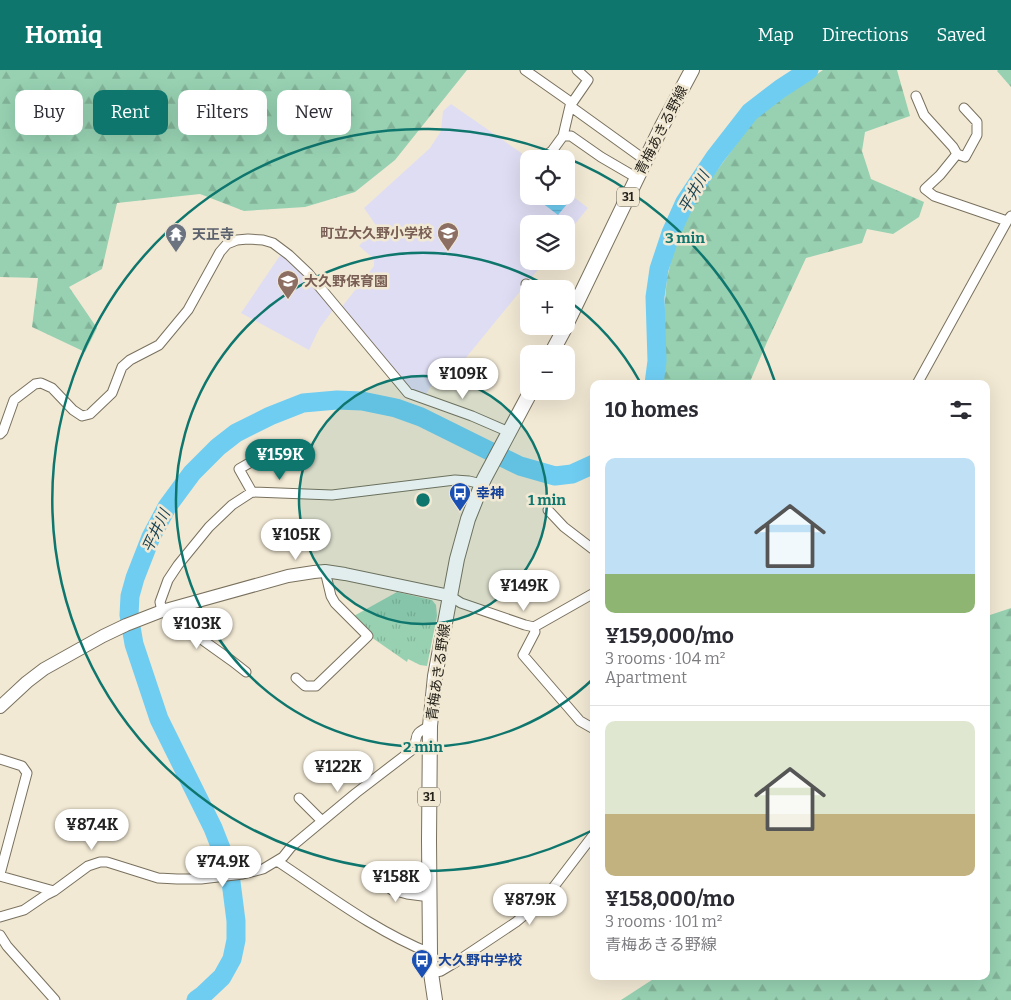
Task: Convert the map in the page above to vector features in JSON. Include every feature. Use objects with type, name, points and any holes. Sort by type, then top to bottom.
[{"type":"main road","name":"青梅あきる野線","points":[[575,304],[662,126],[692,70]]},
{"type":"main road","name":"青梅あきる野線","points":[[435,1000],[430,954],[430,726],[435,676],[450,596],[468,519],[483,481],[526,400]]},
{"type":"main road","points":[[0,707],[27,682],[44,670],[103,636],[162,611],[288,576],[325,571],[450,596]]},
{"type":"street","points":[[525,70],[645,160]]},
{"type":"street","points":[[553,150],[563,136],[571,104],[588,80],[577,70]]},
{"type":"street","points":[[916,96],[924,115],[957,154],[965,157],[977,135],[976,122],[964,108]]},
{"type":"street","points":[[563,136],[571,136],[600,157],[637,178]]},
{"type":"street","points":[[919,380],[1009,218],[934,196],[925,189],[940,175],[957,154]]},
{"type":"street","points":[[0,434],[3,431],[14,400],[35,384],[41,383],[52,388],[72,410],[82,416],[90,414],[112,393],[122,367],[130,360],[159,345],[188,310],[226,244],[248,239],[273,243],[289,254],[308,273],[408,393],[472,416],[508,434]]},
{"type":"street","points":[[252,492],[239,469],[276,447]]},
{"type":"street","points":[[246,672],[162,611],[160,602],[168,580],[178,565],[232,504],[252,492],[332,494],[455,480],[483,481]]},
{"type":"street","points":[[548,510],[564,527],[590,547]]},
{"type":"street","points":[[296,678],[304,686],[316,686],[368,636],[335,604],[331,596],[325,571]]},
{"type":"street","points":[[450,596],[461,603],[534,627],[590,595]]},
{"type":"street","points":[[534,627],[535,632],[523,655],[580,721],[590,727]]},
{"type":"street","points":[[0,917],[24,910],[88,866],[100,862],[107,862],[158,878],[177,879],[200,879],[243,874],[263,869],[283,857],[291,847],[322,821],[415,748],[416,735],[430,726]]},
{"type":"street","points":[[0,759],[22,766],[27,773],[0,875],[54,891]]},
{"type":"street","points":[[299,798],[322,821]]},
{"type":"street","points":[[431,973],[441,971],[456,962],[516,922],[546,897],[590,839]]},
{"type":"street","points":[[277,861],[360,917],[400,940],[430,954]]},
{"type":"street","points":[[374,878],[392,890],[430,897]]},
{"type":"street","points":[[0,935],[7,946],[42,983],[55,1000]]},
{"type":"shaded area","name":"町立大久野小学校","points":[[451,104],[520,152],[520,205],[575,205],[575,198],[588,208],[575,224],[575,215],[520,215],[520,270],[538,270],[529,280],[520,280],[520,292],[447,381],[438,375],[426,394],[406,387],[341,308],[374,266],[374,259],[359,246],[377,227],[364,208],[430,148],[441,131],[443,111]]},
{"type":"shaded area","name":"大久野保育園","points":[[281,254],[302,272],[333,310],[319,329],[309,350],[241,313]]},
{"type":"green space","points":[[0,70],[467,70],[395,160],[355,192],[305,207],[244,211],[200,194],[117,203],[102,269],[69,287],[97,328],[85,352],[32,327],[38,278],[0,277]]},
{"type":"green space","points":[[823,70],[897,70],[910,116],[865,132],[862,151],[871,179],[924,202],[919,217],[893,234],[867,229],[862,243],[806,258],[751,380],[657,380],[667,278],[681,220],[756,117]]},
{"type":"green space","points":[[1011,70],[1011,87],[997,71]]},
{"type":"green space","points":[[397,592],[432,600],[436,605],[437,616],[427,666],[408,659],[407,662],[371,637],[352,617]]},
{"type":"green space","points":[[1011,608],[1011,1000],[621,1000],[652,980],[990,980],[990,615]]},
{"type":"water","points":[[545,205],[566,205],[558,215]]},
{"type":"waterway","name":"平井川","points":[[655,380],[657,361],[655,297],[659,269],[671,233],[685,202],[715,157],[750,112],[809,70]]},
{"type":"waterway","name":"平井川","points":[[196,1000],[222,977],[232,959],[236,940],[236,921],[230,874],[213,828],[159,719],[134,644],[129,615],[130,596],[135,578],[151,537],[167,507],[192,473],[218,447],[236,433],[270,416],[303,403],[337,400],[362,401],[396,408],[421,417],[520,466],[555,476],[572,474],[590,466]]},
{"type":"place","name":"町立大久野小学校","points":[[448,252]]},
{"type":"place","name":"天正寺","points":[[176,253]]},
{"type":"place","name":"大久野保育園","points":[[288,300]]},
{"type":"place","name":"幸神","points":[[460,512]]},
{"type":"place","name":"大久野中学校","points":[[422,979]]}]
